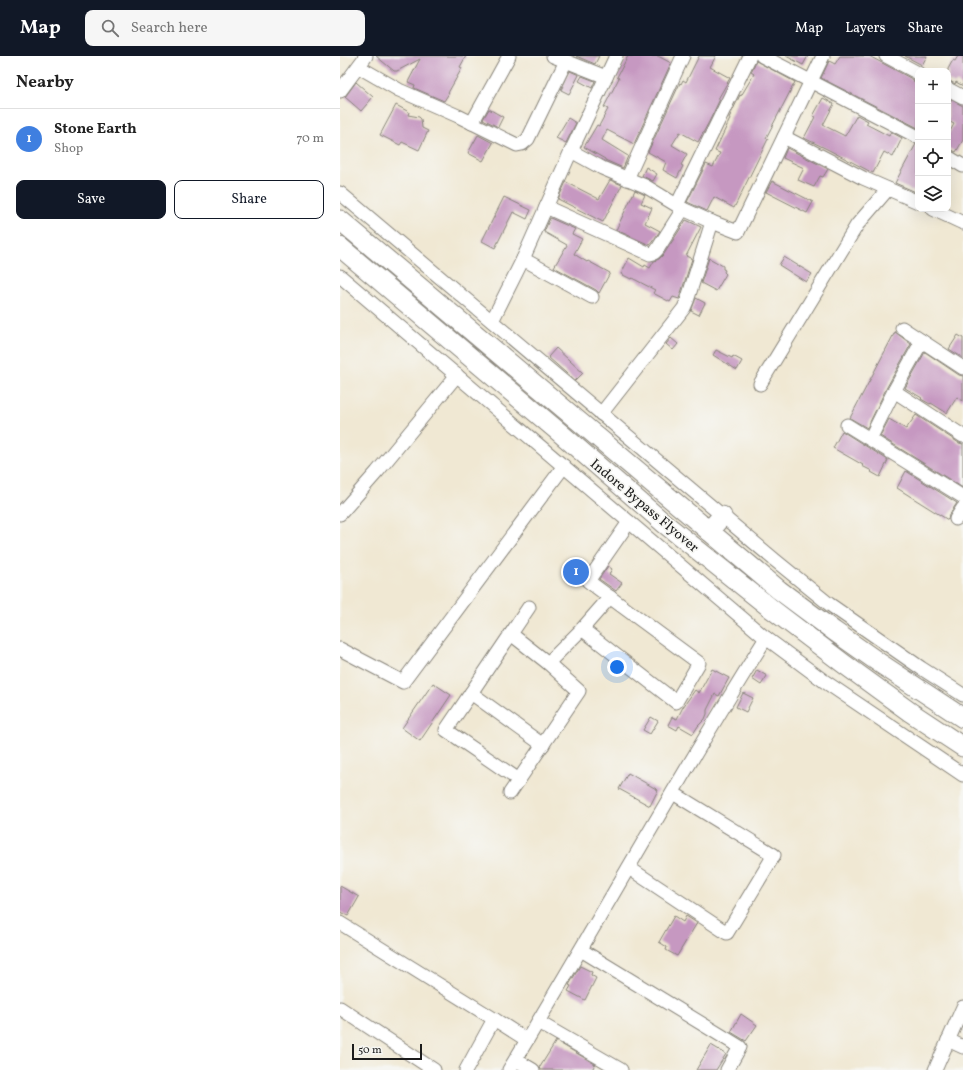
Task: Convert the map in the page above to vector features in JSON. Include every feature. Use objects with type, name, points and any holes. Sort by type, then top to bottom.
[{"type":"highway","name":"Indore Bypass Flyover","points":[[340,220],[779,590],[854,645],[963,718]]},
{"type":"highway","name":"Indore Bypass Flyover","points":[[340,247],[559,432],[665,524],[772,610],[910,712],[963,747]]},
{"type":"highway","points":[[709,531],[722,516]]},
{"type":"street","points":[[472,123],[509,56]]},
{"type":"street","points":[[553,56],[606,77]]},
{"type":"street","points":[[492,321],[523,259],[571,151],[616,56]]},
{"type":"street","points":[[627,179],[683,56]]},
{"type":"street","points":[[546,207],[650,254],[654,253],[680,207],[750,56]]},
{"type":"street","points":[[762,56],[915,135]]},
{"type":"street","points":[[571,151],[602,168],[646,186],[680,207],[738,232],[823,56]]},
{"type":"street","points":[[886,56],[915,71]]},
{"type":"street","points":[[340,91],[362,61],[399,90],[517,145],[522,144],[528,139],[566,61]]},
{"type":"street","points":[[951,91],[963,97]]},
{"type":"street","points":[[784,137],[863,178],[915,201]]},
{"type":"street","points":[[951,159],[963,166]]},
{"type":"street","points":[[760,384],[857,225],[888,189]]},
{"type":"street","points":[[340,193],[722,516],[829,604],[963,695]]},
{"type":"street","points":[[939,212],[963,223]]},
{"type":"street","points":[[601,414],[684,308],[712,222]]},
{"type":"street","points":[[523,259],[592,297]]},
{"type":"street","points":[[340,276],[766,638],[824,681],[963,775]]},
{"type":"street","points":[[902,328],[963,368]]},
{"type":"street","points":[[870,438],[922,341]]},
{"type":"street","points":[[340,514],[377,472],[457,375]]},
{"type":"street","points":[[894,391],[963,436]]},
{"type":"street","points":[[847,425],[963,497]]},
{"type":"street","points":[[340,649],[403,682],[564,466]]},
{"type":"street","points":[[582,629],[676,702],[698,663],[588,581],[629,522]]},
{"type":"street","points":[[548,663],[582,629],[610,597]]},
{"type":"street","points":[[519,780],[446,730],[529,607]]},
{"type":"street","points":[[510,793],[579,691],[548,663],[511,634]]},
{"type":"street","points":[[533,1070],[513,1065],[734,689],[766,638]]},
{"type":"street","points":[[470,693],[543,745]]},
{"type":"street","points":[[629,868],[727,933],[774,856],[673,793]]},
{"type":"street","points":[[340,923],[527,1040]]},
{"type":"street","points":[[581,950],[740,1047],[727,1070]]},
{"type":"street","points":[[935,1070],[963,1007]]},
{"type":"street","points":[[340,1008],[434,1070]]},
{"type":"street","points":[[466,1070],[494,1019]]},
{"type":"street","points":[[538,1022],[621,1070]]},
{"type":"street","points":[[948,1040],[963,1047]]},
{"type":"building","points":[[376,56],[466,56],[460,67],[462,68],[444,101],[414,88],[415,85],[408,82],[420,59],[397,71],[394,71]]},
{"type":"building","points":[[576,56],[599,56],[595,64]]},
{"type":"building","points":[[628,56],[658,56],[671,63],[634,144],[607,130],[602,140],[628,156],[623,168],[605,160],[584,147],[597,125],[599,126],[608,109],[604,107],[619,78],[617,77]]},
{"type":"building","points":[[699,56],[716,56],[710,67],[730,78],[718,99],[720,99],[698,142],[680,132],[672,145],[687,154],[681,165],[683,166],[677,178],[663,170],[666,162],[648,152],[680,83],[681,84],[683,80],[686,82]]},
{"type":"building","points":[[786,56],[808,56],[803,65]]},
{"type":"building","points":[[840,56],[869,56],[914,80],[915,126],[821,78],[829,61],[835,64]]},
{"type":"building","points":[[905,56],[927,56],[922,65]]},
{"type":"building","points":[[958,56],[963,56],[963,86],[956,82],[955,84],[951,82],[951,68],[949,68],[953,60],[955,61]]},
{"type":"building","points":[[756,61],[795,82],[766,138],[768,139],[734,208],[714,197],[707,211],[687,202],[706,164],[713,167],[720,153],[715,151],[740,95],[741,96],[754,74],[751,72]]},
{"type":"building","points":[[570,71],[579,75],[569,94],[561,90]]},
{"type":"building","points":[[582,76],[595,81],[592,88],[579,81]]},
{"type":"building","points":[[356,82],[373,97],[361,111],[345,97]]},
{"type":"building","points":[[823,98],[834,104],[823,125],[845,136],[857,115],[868,121],[866,124],[889,136],[891,132],[902,138],[893,157],[884,152],[873,173],[804,138],[815,117],[813,116]]},
{"type":"building","points":[[951,100],[963,106],[963,140],[956,152],[951,150],[951,130],[954,124],[951,122]]},
{"type":"building","points":[[396,105],[409,112],[408,115],[419,117],[421,119],[422,128],[428,131],[419,150],[402,142],[400,145],[380,135]]},
{"type":"building","points":[[489,109],[503,117],[498,127],[483,119]]},
{"type":"building","points":[[568,118],[576,123],[566,143],[556,138]]},
{"type":"building","points":[[478,135],[493,143],[483,161],[468,153]]},
{"type":"building","points":[[915,146],[915,192],[895,183]]},
{"type":"building","points":[[787,148],[828,169],[823,177],[820,176],[814,187],[798,180],[804,168],[783,158]]},
{"type":"building","points":[[646,167],[657,174],[653,181],[642,176]]},
{"type":"building","points":[[610,180],[622,185],[603,222],[558,199],[566,182],[599,199]]},
{"type":"building","points":[[772,181],[813,202],[807,213],[766,192]]},
{"type":"building","points":[[635,190],[645,195],[641,203],[652,208],[645,223],[660,231],[650,245],[616,230]]},
{"type":"building","points":[[504,197],[531,210],[527,219],[513,212],[495,248],[482,241]]},
{"type":"building","points":[[550,218],[575,229],[572,234],[582,239],[574,254],[610,273],[599,293],[554,267],[567,245],[544,232]]},
{"type":"building","points":[[686,220],[701,227],[686,256],[692,259],[679,299],[673,297],[670,302],[653,293],[655,290],[621,274],[629,258],[644,267],[645,265],[650,268],[654,261],[659,259],[664,254]]},
{"type":"building","points":[[784,257],[812,274],[806,282],[779,265]]},
{"type":"building","points":[[709,258],[723,266],[726,274],[716,291],[701,283]]},
{"type":"building","points":[[696,298],[705,303],[699,315],[691,311]]},
{"type":"building","points":[[895,332],[911,344],[887,387],[867,428],[850,418]]},
{"type":"building","points":[[958,335],[963,338],[963,358],[949,349]]},
{"type":"building","points":[[671,338],[678,344],[673,350],[666,344]]},
{"type":"building","points":[[556,348],[583,373],[575,381],[548,357]]},
{"type":"building","points":[[716,350],[742,361],[737,370],[713,355]]},
{"type":"building","points":[[925,352],[959,375],[963,376],[963,401],[957,397],[947,413],[931,403],[930,404],[921,399],[922,398],[905,388]]},
{"type":"building","points":[[916,415],[959,443],[963,444],[963,488],[880,436],[889,419],[906,429]]},
{"type":"building","points":[[842,431],[888,460],[880,477],[862,466],[863,465],[833,448]]},
{"type":"building","points":[[906,471],[957,503],[949,515],[948,520],[897,488]]},
{"type":"building","points":[[608,566],[612,569],[609,574],[622,583],[616,591],[599,579]]},
{"type":"building","points":[[712,669],[729,678],[719,696],[715,694],[707,710],[705,719],[693,734],[679,726],[677,730],[668,725],[672,717],[677,719],[683,707],[695,690],[699,693]]},
{"type":"building","points":[[757,670],[767,676],[761,685],[752,679]]},
{"type":"building","points":[[433,683],[451,695],[420,741],[402,728]]},
{"type":"building","points":[[743,693],[753,698],[746,712],[736,707]]},
{"type":"building","points":[[651,717],[658,721],[650,734],[643,730]]},
{"type":"building","points":[[628,773],[658,790],[650,806],[619,789]]},
{"type":"building","points":[[340,886],[359,897],[348,916],[340,912]]},
{"type":"building","points":[[674,916],[683,922],[686,916],[697,923],[677,956],[666,950],[667,947],[659,942]]},
{"type":"building","points":[[580,966],[592,972],[591,975],[596,978],[585,1000],[568,991],[571,986],[569,985]]},
{"type":"building","points":[[741,1014],[757,1025],[746,1041],[731,1032]]},
{"type":"building","points":[[556,1041],[595,1064],[592,1070],[541,1070],[540,1067]]},
{"type":"building","points":[[711,1045],[726,1054],[716,1070],[696,1070]]},
{"type":"place","name":"Stone Earth","points":[[576,572]]}]
